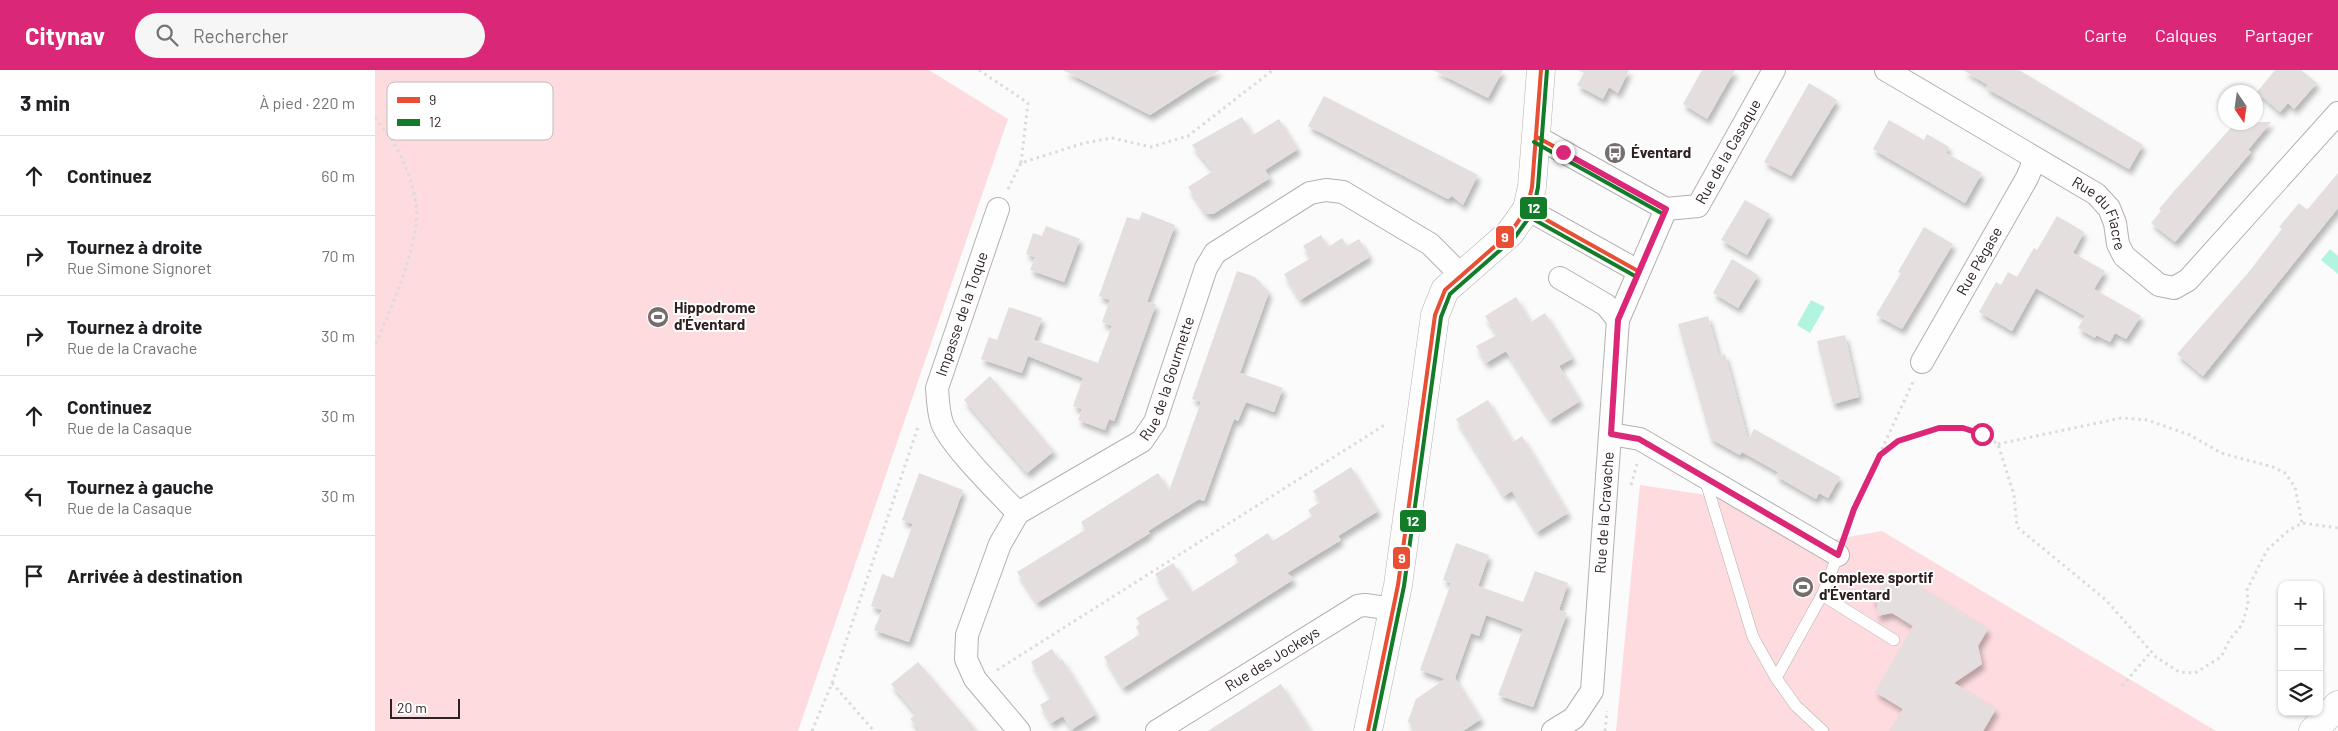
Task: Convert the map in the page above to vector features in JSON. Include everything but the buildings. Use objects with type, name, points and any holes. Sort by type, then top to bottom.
[{"type":"main road","points":[[1368,731],[1394,609],[1435,315],[1445,290],[1510,233],[1527,209],[1532,187],[1541,70]]},
{"type":"main road","points":[[2313,731],[2338,705]]},
{"type":"street","name":"Rue de la Casaque","points":[[1666,209],[1698,206],[1774,70]]},
{"type":"street","name":"Rue du Fiacre","points":[[1886,70],[2096,194],[2109,208],[2115,223],[2118,244],[2124,256],[2159,285],[2174,288],[2188,280],[2338,113]]},
{"type":"street","points":[[1537,137],[1666,209],[1618,320],[1606,305],[1560,278]]},
{"type":"street","name":"Rue Pégase","points":[[1921,362],[2027,178],[2035,159]]},
{"type":"street","name":"Rue de la Gourmette","points":[[1017,513],[1142,441],[1155,422],[1206,268],[1215,253],[1310,193],[1326,190],[1343,192],[1430,244],[1461,275]]},
{"type":"street","name":"Impasse de la Toque","points":[[998,209],[937,388],[938,407],[943,425],[955,443],[1017,513]]},
{"type":"street","points":[[1527,209],[1638,271]]},
{"type":"street","name":"Rue de la Cravache","points":[[1553,731],[1574,718],[1592,690],[1600,554],[1611,434],[1618,320]]},
{"type":"street","points":[[1611,434],[1639,439],[1838,555]]},
{"type":"street","points":[[1017,513],[1000,544],[967,635],[966,659],[975,679],[1019,731]]},
{"type":"street","name":"Rue des Jockeys","points":[[1157,731],[1358,606],[1365,605],[1394,609]]},
{"type":"lane","points":[[1705,479],[1753,637],[1776,678],[1796,706],[1823,731]]},
{"type":"lane","points":[[1776,678],[1822,595],[1838,555]]},
{"type":"lane","points":[[1822,595],[1894,640]]},
{"type":"path","points":[[979,70],[1028,103],[1021,163],[998,209]]},
{"type":"path","points":[[1021,163],[1083,143],[1112,138],[1151,147],[1188,136],[1273,70]]},
{"type":"path","points":[[375,118],[387,134]]},
{"type":"path","points":[[375,345],[398,292],[414,235],[416,204],[408,174],[397,148],[391,140]]},
{"type":"path","points":[[1838,555],[1854,509],[1921,362]]},
{"type":"path","points":[[1998,444],[2121,418],[2147,420],[2190,435],[2221,453],[2273,467],[2285,473],[2295,487],[2302,523]]},
{"type":"path","points":[[813,731],[832,683],[920,422]]},
{"type":"path","points":[[994,672],[1386,424]]},
{"type":"path","points":[[1880,455],[1898,441],[1939,428],[1963,428],[1982,434],[1998,444],[2014,495],[2017,527],[2106,600],[2151,652],[2179,672],[2195,674],[2221,657],[2230,639],[2242,625],[2249,604],[2247,590],[2267,550],[2288,531],[2302,523],[2338,528]]},
{"type":"path","points":[[2122,686],[2151,652]]},
{"type":"path","points":[[832,683],[874,731]]},
{"type":"shaded area","name":"Hippodrome d'Éventard","points":[[375,70],[929,70],[1008,119],[798,731],[375,731]]},
{"type":"shaded area","points":[[2330,249],[2338,256],[2338,274],[2321,260]]},
{"type":"shaded area","points":[[1811,300],[1825,307],[1810,333],[1797,325]]},
{"type":"shaded area","name":"Complexe sportif d'Éventard","points":[[1640,485],[1713,496],[1831,540],[1882,531],[2216,731],[1616,731]]},
{"type":"transit line","name":"9","points":[[1368,731],[1398,585],[1435,315],[1445,290],[1510,233],[1527,209],[1532,187],[1541,70]]},
{"type":"transit line","name":"12","points":[[1374,731],[1404,586],[1441,317],[1450,294],[1515,237],[1533,212],[1538,187],[1547,70]]},
{"type":"transit line","name":"9","points":[[1537,137],[1666,209]]},
{"type":"transit line","name":"12","points":[[1534,142],[1663,214]]},
{"type":"transit line","name":"9","points":[[1527,209],[1638,271]]},
{"type":"transit line","name":"12","points":[[1524,214],[1635,276]]},
{"type":"place","name":"Éventard","points":[[1615,153]]},
{"type":"place","name":"Hippodrome d'Éventard","points":[[658,317]]},
{"type":"place","name":"Complexe sportif d'Éventard","points":[[1803,587]]},
{"type":"route","points":[[1563,152],[1666,209],[1618,320],[1611,434],[1639,439],[1838,555],[1854,509],[1880,455],[1898,441],[1939,428],[1963,428],[1982,434]]}]
